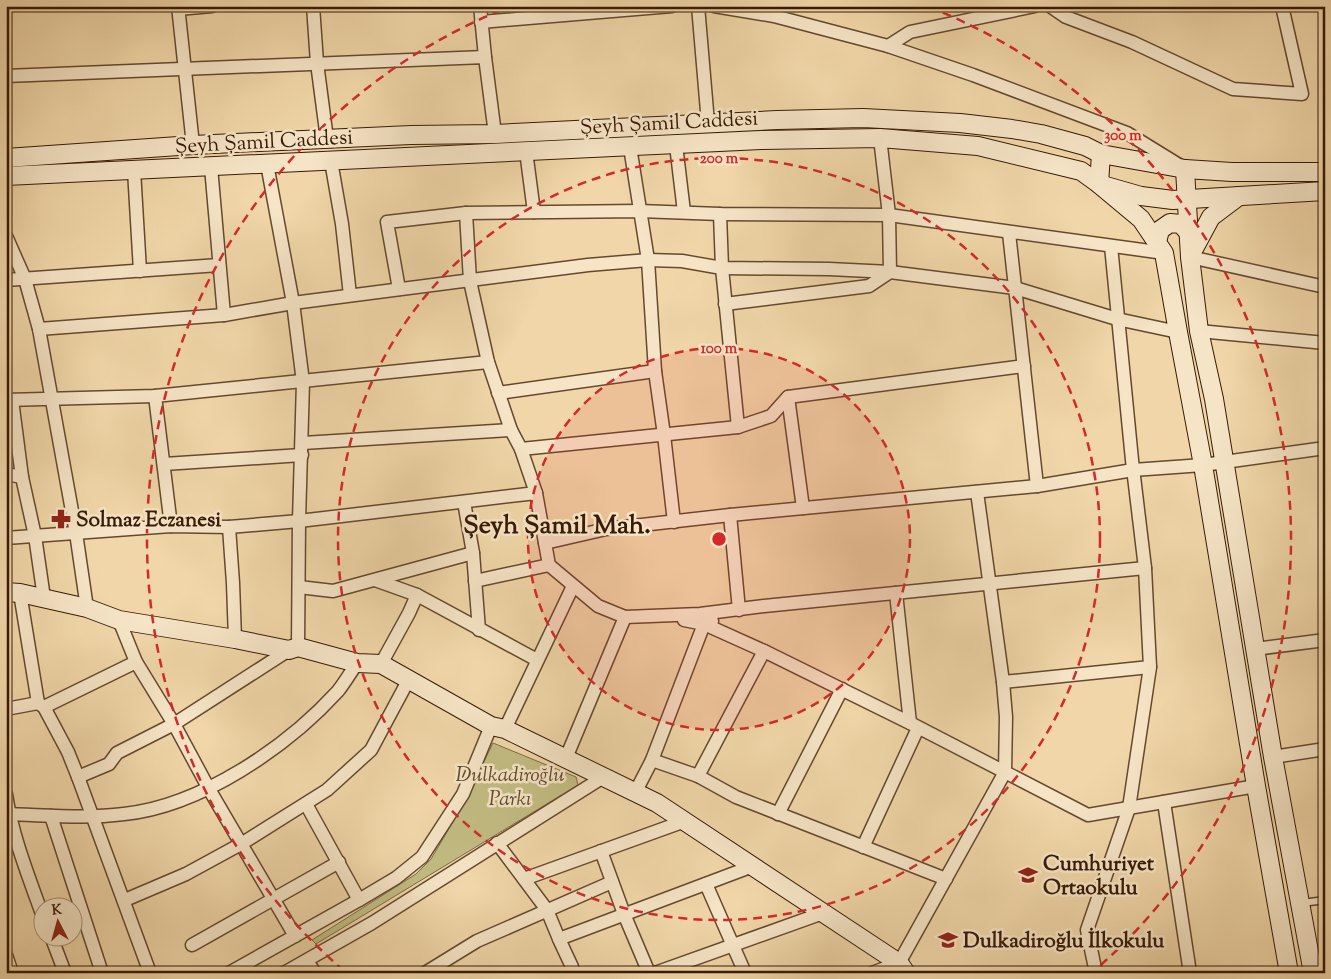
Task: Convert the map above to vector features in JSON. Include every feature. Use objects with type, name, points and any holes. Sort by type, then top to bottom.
[{"type":"main road","name":"Şeyh Şamil Caddesi","points":[[6,158],[193,145],[863,118],[960,123],[1012,129],[1085,146],[1101,154],[1185,169],[1232,172],[1325,172]]},
{"type":"main road","name":"Şeyh Şamil Caddesi","points":[[6,176],[761,140],[880,138],[954,143],[1004,151],[1081,171],[1099,184],[1141,196],[1173,200],[1325,191]]},
{"type":"main road","points":[[1101,154],[1099,184],[1141,219],[1161,248]]},
{"type":"main road","points":[[1185,169],[1190,257],[1199,331],[1214,399],[1273,757],[1313,973]]},
{"type":"main road","points":[[1190,257],[1211,217],[1239,196]]},
{"type":"main road","points":[[1189,233],[1181,224],[1170,223],[1160,230],[1161,248],[1203,465],[1289,973]]},
{"type":"main road","points":[[13,592],[88,608],[119,620],[294,649],[357,662],[381,664],[498,728],[605,776],[657,803],[902,968]]},
{"type":"street","points":[[193,145],[178,8],[212,6]]},
{"type":"street","points":[[313,6],[317,63],[327,140]]},
{"type":"street","points":[[480,6],[496,134]]},
{"type":"street","points":[[482,22],[672,6]]},
{"type":"street","points":[[698,6],[708,123]]},
{"type":"street","points":[[714,6],[770,11],[888,46],[973,75],[1128,133],[1185,169]]},
{"type":"street","points":[[888,46],[910,32],[1035,6]]},
{"type":"street","points":[[1050,6],[1066,17],[1132,42],[1233,89],[1302,94],[1282,6]]},
{"type":"street","points":[[6,76],[486,57]]},
{"type":"street","points":[[880,138],[889,215],[890,272]]},
{"type":"street","points":[[676,145],[684,212]]},
{"type":"street","points":[[630,147],[648,260],[655,371],[674,522]]},
{"type":"street","points":[[526,151],[534,212]]},
{"type":"street","points":[[331,161],[342,224],[350,295]]},
{"type":"street","points":[[78,778],[109,764],[118,753],[174,724],[294,649],[299,587],[303,382],[293,303],[267,164]]},
{"type":"street","points":[[211,167],[224,315]]},
{"type":"street","points":[[134,170],[140,271]]},
{"type":"street","points":[[399,289],[387,222],[466,213],[639,211],[720,214],[889,215],[1111,246],[1161,248]]},
{"type":"street","points":[[466,213],[470,281],[488,362],[511,430],[520,448],[536,493],[549,565],[598,606],[625,617],[668,616],[1145,568]]},
{"type":"street","points":[[720,214],[725,304],[738,427]]},
{"type":"street","points":[[1009,233],[1037,486]]},
{"type":"street","points":[[6,236],[25,279],[39,328],[88,608]]},
{"type":"street","points":[[1096,973],[1087,930],[1129,808],[1150,667],[1145,568],[1117,319],[1111,246]]},
{"type":"street","points":[[1190,257],[1325,288]]},
{"type":"street","points":[[39,328],[224,315],[350,295],[588,266],[648,260],[682,260],[722,268],[829,269],[890,272],[1015,288],[1117,319],[1178,332]]},
{"type":"street","points":[[6,280],[219,265]]},
{"type":"street","points":[[725,304],[869,286],[890,272]]},
{"type":"street","points":[[1199,331],[1325,342]]},
{"type":"street","points":[[44,598],[35,536],[22,477],[9,400],[155,396],[488,362]]},
{"type":"street","points":[[520,448],[738,427],[771,416],[788,397],[1024,366]]},
{"type":"street","points":[[498,393],[655,371]]},
{"type":"street","points":[[155,396],[171,526]]},
{"type":"street","points":[[788,397],[803,508]]},
{"type":"street","points":[[164,464],[511,430]]},
{"type":"street","points":[[545,543],[606,529],[730,515],[1037,486],[1133,470],[1203,465],[1325,448]]},
{"type":"street","points":[[6,474],[22,477]]},
{"type":"street","points":[[872,973],[902,968],[946,879],[1005,772],[1006,717],[1003,682],[991,582],[977,492]]},
{"type":"street","points":[[6,538],[171,526],[228,527],[299,521],[536,493]]},
{"type":"street","points":[[464,502],[473,553],[479,630]]},
{"type":"street","points":[[730,515],[739,610]]},
{"type":"street","points":[[228,527],[235,639]]},
{"type":"street","points":[[299,587],[333,592],[473,553]]},
{"type":"street","points":[[475,580],[549,565]]},
{"type":"street","points":[[376,580],[417,595],[537,660]]},
{"type":"street","points":[[228,973],[396,878],[422,857],[463,794],[537,660],[573,586]]},
{"type":"street","points":[[13,592],[41,705],[68,752],[125,900],[150,973]]},
{"type":"street","points":[[863,847],[914,726],[896,592]]},
{"type":"street","points":[[381,664],[417,595]]},
{"type":"street","points":[[636,791],[652,760],[704,624],[739,610]]},
{"type":"street","points":[[668,616],[704,624],[764,651],[1088,815],[1256,786]]},
{"type":"street","points":[[566,758],[625,617]]},
{"type":"street","points":[[119,620],[136,662],[174,724],[209,789],[295,936]]},
{"type":"street","points":[[1255,649],[1325,640]]},
{"type":"street","points":[[698,776],[764,651]]},
{"type":"street","points":[[6,709],[41,705],[136,662]]},
{"type":"street","points":[[8,814],[93,817],[125,814],[159,808],[209,789],[257,760],[306,722],[339,689],[357,662]]},
{"type":"street","points":[[1003,682],[1150,667]]},
{"type":"street","points":[[125,900],[186,874],[241,844],[327,790],[371,750],[409,679]]},
{"type":"street","points":[[778,814],[842,689]]},
{"type":"street","points":[[1273,757],[1325,749]]},
{"type":"street","points":[[652,760],[698,776],[736,797],[946,879]]},
{"type":"street","points":[[284,973],[372,923],[605,776]]},
{"type":"street","points":[[6,794],[8,814],[35,896]]},
{"type":"street","points":[[1164,802],[1190,973]]},
{"type":"street","points":[[306,804],[359,900]]},
{"type":"street","points":[[50,816],[102,973]]},
{"type":"street","points":[[524,879],[685,821]]},
{"type":"street","points":[[497,843],[547,910],[569,971]]},
{"type":"street","points":[[601,851],[624,914],[649,973]]},
{"type":"street","points":[[192,945],[339,862]]},
{"type":"street","points":[[559,939],[753,866]]},
{"type":"street","points":[[425,973],[478,941],[612,882]]},
{"type":"street","points":[[706,884],[745,973]]},
{"type":"street","points":[[655,973],[823,913]]},
{"type":"street","points":[[55,946],[65,973]]},
{"type":"street","points":[[6,956],[12,973]]},
{"type":"street","points":[[307,961],[314,973]]},
{"type":"lane","points":[[1301,904],[1325,900]]},
{"type":"green space","name":"Dulkadiroğlu Parkı","points":[[493,743],[576,777],[578,785],[316,944],[312,940],[416,874],[431,859],[460,810]]},
{"type":"place","name":"Solmaz Eczanesi","points":[[61,519]]},
{"type":"place","name":"Cumhuriyet Ortaokulu","points":[[1028,875]]},
{"type":"place","name":"Dulkadiroğlu İlkokulu","points":[[948,940]]},
{"type":"district","name":"Şeyh Şamil Mah.","points":[[557,524]]}]
